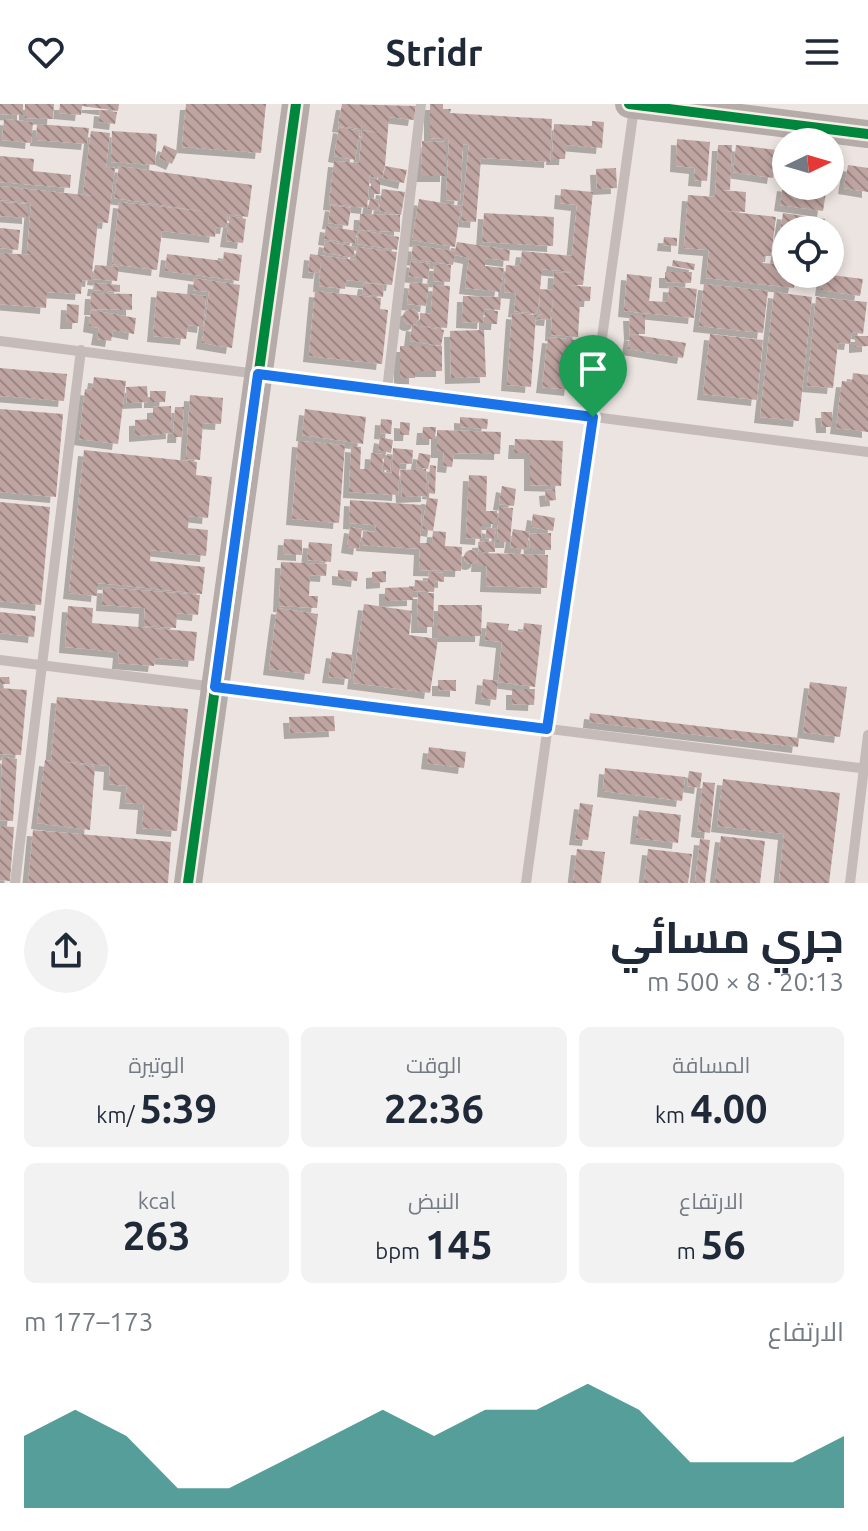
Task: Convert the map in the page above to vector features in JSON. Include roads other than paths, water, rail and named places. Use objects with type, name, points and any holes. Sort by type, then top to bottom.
[{"type":"street","points":[[188,883],[296,104]]},
{"type":"street","points":[[633,104],[868,134]]},
{"type":"lane","points":[[387,390],[421,104]]},
{"type":"lane","points":[[526,883],[593,417],[633,104]]},
{"type":"lane","points":[[0,341],[868,452]]},
{"type":"lane","points":[[15,883],[81,350]]},
{"type":"lane","points":[[0,660],[866,769]]},
{"type":"lane","points":[[850,883],[868,735]]}]
